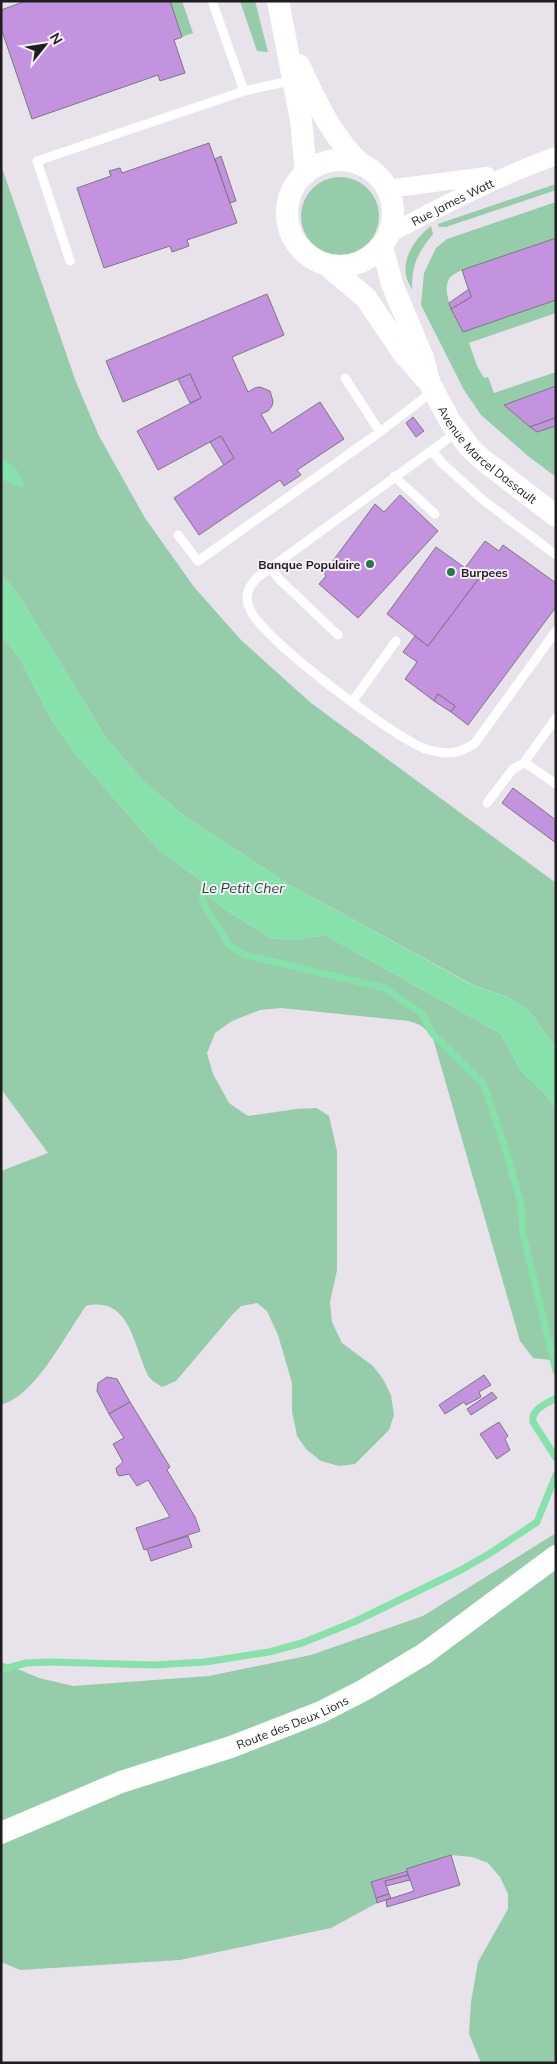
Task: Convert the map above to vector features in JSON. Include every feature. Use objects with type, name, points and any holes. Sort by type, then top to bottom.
[{"type":"street","points":[[278,1],[295,57],[332,131],[348,152],[377,175],[387,189],[393,212],[386,240],[371,256],[358,263],[343,266],[327,265],[318,262],[297,244],[290,228],[288,202],[295,186],[306,173],[318,165],[333,161],[348,161],[362,165]]},
{"type":"street","points":[[285,28],[301,120],[306,173]]},
{"type":"street","name":"Rue James Watt","points":[[386,240],[476,188],[556,156]]},
{"type":"street","name":"Rue James Watt","points":[[387,189],[472,180],[517,170]]},
{"type":"street","name":"Avenue Marcel Dassault","points":[[386,240],[392,284],[423,358],[432,387]]},
{"type":"street","name":"Avenue Marcel Dassault","points":[[327,265],[366,298],[403,353],[432,387],[457,432],[483,460],[556,516]]},
{"type":"street","name":"Route des Deux Lions","points":[[1,1833],[121,1782],[231,1746],[322,1712],[364,1690],[424,1654],[556,1556]]},
{"type":"lane","points":[[212,1],[244,91]]},
{"type":"lane","points":[[70,261],[37,161],[244,91],[294,80]]},
{"type":"lane","points":[[344,378],[380,432]]},
{"type":"lane","points":[[178,535],[198,561],[380,432],[432,387]]},
{"type":"lane","points":[[457,432],[394,476],[258,577],[248,591],[248,605],[255,620],[313,671],[352,702],[407,740],[423,748],[452,753],[461,751],[475,743],[556,631]]},
{"type":"lane","points":[[432,450],[443,464],[483,500],[556,555]]},
{"type":"lane","points":[[394,476],[435,514]]},
{"type":"lane","points":[[270,567],[279,580],[338,635]]},
{"type":"lane","points":[[352,702],[396,641]]},
{"type":"lane","points":[[487,803],[513,769],[526,762],[556,718]]},
{"type":"lane","points":[[526,762],[556,784]]},
{"type":"shaded area","points":[[170,1],[182,1],[193,33],[182,37]]},
{"type":"shaded area","points":[[240,1],[255,1],[268,52],[257,51]]},
{"type":"shaded area","points":[[1,165],[76,382],[99,436],[145,518],[194,587],[241,640],[311,703],[556,883],[556,1049],[530,1012],[508,997],[473,985],[290,885],[183,815],[144,782],[106,738],[20,597],[1,573]]},
{"type":"shaded area","points":[[340,177],[355,180],[368,188],[376,201],[379,216],[376,231],[368,244],[355,252],[340,255],[325,252],[312,244],[304,231],[301,216],[304,201],[312,188],[325,180]]},
{"type":"shaded area","points":[[556,184],[556,190],[446,227],[439,227],[438,224]]},
{"type":"shaded area","points":[[556,202],[556,238],[462,270],[450,278],[447,291],[450,306],[463,332],[556,300],[556,313],[469,343],[477,366],[484,378],[488,377],[494,393],[556,372],[556,386],[504,405],[530,427],[556,426],[556,477],[528,456],[481,415],[464,390],[421,305],[424,273],[436,248],[447,239]]},
{"type":"shaded area","points":[[431,226],[433,234],[419,254],[414,266],[412,289],[407,280],[406,272],[408,255],[412,246]]},
{"type":"shaded area","points":[[1,635],[19,657],[52,721],[78,757],[159,850],[199,879],[208,896],[223,908],[270,938],[296,940],[325,935],[501,1034],[521,1071],[547,1096],[556,1109],[556,1359],[533,1358],[520,1341],[432,1035],[420,1025],[409,1021],[281,1008],[260,1010],[232,1021],[215,1033],[207,1053],[213,1074],[229,1103],[248,1116],[317,1108],[329,1116],[337,1151],[337,1270],[330,1302],[332,1322],[342,1343],[373,1366],[383,1379],[391,1395],[394,1415],[389,1430],[355,1464],[339,1466],[321,1461],[306,1449],[297,1436],[292,1411],[292,1383],[278,1335],[267,1311],[257,1303],[241,1306],[176,1381],[162,1387],[149,1377],[129,1327],[122,1316],[113,1309],[101,1305],[86,1306],[38,1377],[14,1399],[1,1405],[1,1171],[48,1153],[1,1089]]},
{"type":"shaded area","points":[[556,1533],[556,2063],[481,2063],[469,2034],[471,2002],[478,1962],[508,1909],[508,1894],[500,1877],[488,1863],[472,1857],[451,1855],[371,1882],[377,1903],[331,1928],[180,1960],[20,1970],[1,1962],[1,1662],[39,1678],[73,1686],[209,1676],[311,1655],[423,1616]]},
{"type":"water","points":[[1,459],[13,466],[19,473],[25,485],[22,488],[1,479]]},
{"type":"water","name":"Le Petit Cher","points":[[1,573],[20,597],[106,738],[144,782],[183,815],[290,885],[472,985],[508,997],[530,1012],[556,1049],[556,1109],[547,1096],[521,1071],[501,1034],[325,935],[296,940],[270,938],[223,908],[208,896],[199,879],[159,850],[78,757],[52,721],[19,657],[1,635]]},
{"type":"building","points":[[26,1],[170,1],[182,37],[174,40],[185,73],[160,81],[158,75],[32,119],[1,28],[1,10]]},
{"type":"building","points":[[209,143],[237,223],[187,240],[189,246],[172,252],[170,246],[104,268],[77,188],[111,176],[109,171],[120,168],[122,173]]},
{"type":"building","points":[[221,156],[236,201],[230,203],[215,159]]},
{"type":"building","points":[[556,238],[556,300],[463,332],[451,309],[471,297],[462,270]]},
{"type":"building","points":[[469,289],[471,297],[451,309],[449,303]]},
{"type":"building","points":[[267,294],[284,335],[232,357],[248,392],[260,387],[270,391],[273,401],[272,406],[268,411],[261,414],[272,433],[320,402],[344,439],[297,470],[301,475],[284,486],[280,480],[199,535],[174,498],[234,458],[221,436],[158,470],[137,431],[201,398],[190,374],[123,402],[106,361]]},
{"type":"building","points":[[190,374],[201,398],[190,403],[178,379]]},
{"type":"building","points":[[556,386],[556,424],[555,418],[530,427],[504,405]]},
{"type":"building","points":[[413,417],[424,431],[416,437],[406,423]]},
{"type":"building","points":[[555,418],[556,426],[537,432],[530,427]]},
{"type":"building","points":[[221,436],[234,458],[224,465],[210,442]]},
{"type":"building","name":"Banque Populaire","points":[[400,495],[438,531],[358,618],[319,584],[326,576],[324,573],[375,504],[384,512]]},
{"type":"building","points":[[485,541],[499,551],[503,545],[556,583],[556,607],[468,725],[451,712],[455,706],[438,694],[434,701],[405,679],[417,662],[403,652],[415,636],[428,646],[479,578],[465,568]]},
{"type":"building","points":[[436,547],[479,578],[428,646],[387,614]]},
{"type":"building","points":[[438,694],[455,706],[451,712],[434,701]]},
{"type":"building","points":[[513,788],[556,820],[556,843],[502,803]]},
{"type":"building","points":[[484,1375],[491,1385],[479,1392],[481,1397],[466,1405],[464,1402],[445,1414],[439,1405]]},
{"type":"building","points":[[107,1377],[117,1379],[130,1402],[109,1414],[97,1391],[98,1383]]},
{"type":"building","points":[[492,1392],[497,1398],[471,1415],[467,1409]]},
{"type":"building","points":[[130,1402],[170,1467],[167,1470],[195,1517],[200,1531],[144,1550],[136,1528],[170,1517],[148,1480],[137,1486],[129,1474],[119,1476],[117,1473],[116,1468],[123,1462],[113,1444],[124,1438],[109,1414]]},
{"type":"building","points":[[499,1422],[508,1436],[505,1439],[510,1450],[497,1459],[480,1434]]},
{"type":"building","points":[[188,1536],[192,1547],[151,1561],[147,1549]]},
{"type":"building","points":[[451,1855],[460,1885],[387,1907],[386,1900],[414,1891],[406,1869]]},
{"type":"building","points":[[407,1871],[408,1875],[385,1881],[389,1894],[376,1898],[371,1882]]},
{"type":"building","points":[[408,1875],[410,1880],[386,1886],[385,1881]]},
{"type":"building","points":[[389,1894],[391,1898],[377,1903],[376,1898]]},
{"type":"waterway","points":[[207,882],[202,896],[205,907],[229,945],[245,955],[385,988],[422,1014],[432,1033],[484,1085],[521,1203],[523,1234],[556,1371]]},
{"type":"waterway","points":[[556,1398],[537,1410],[533,1417],[533,1422],[556,1458]]},
{"type":"waterway","points":[[4,1669],[26,1663],[50,1662],[154,1665],[205,1662],[269,1652],[302,1643],[354,1622],[459,1571],[489,1554],[537,1522],[556,1475]]},
{"type":"place","name":"Banque Populaire","points":[[370,564]]},
{"type":"place","name":"Burpees","points":[[451,572]]}]
